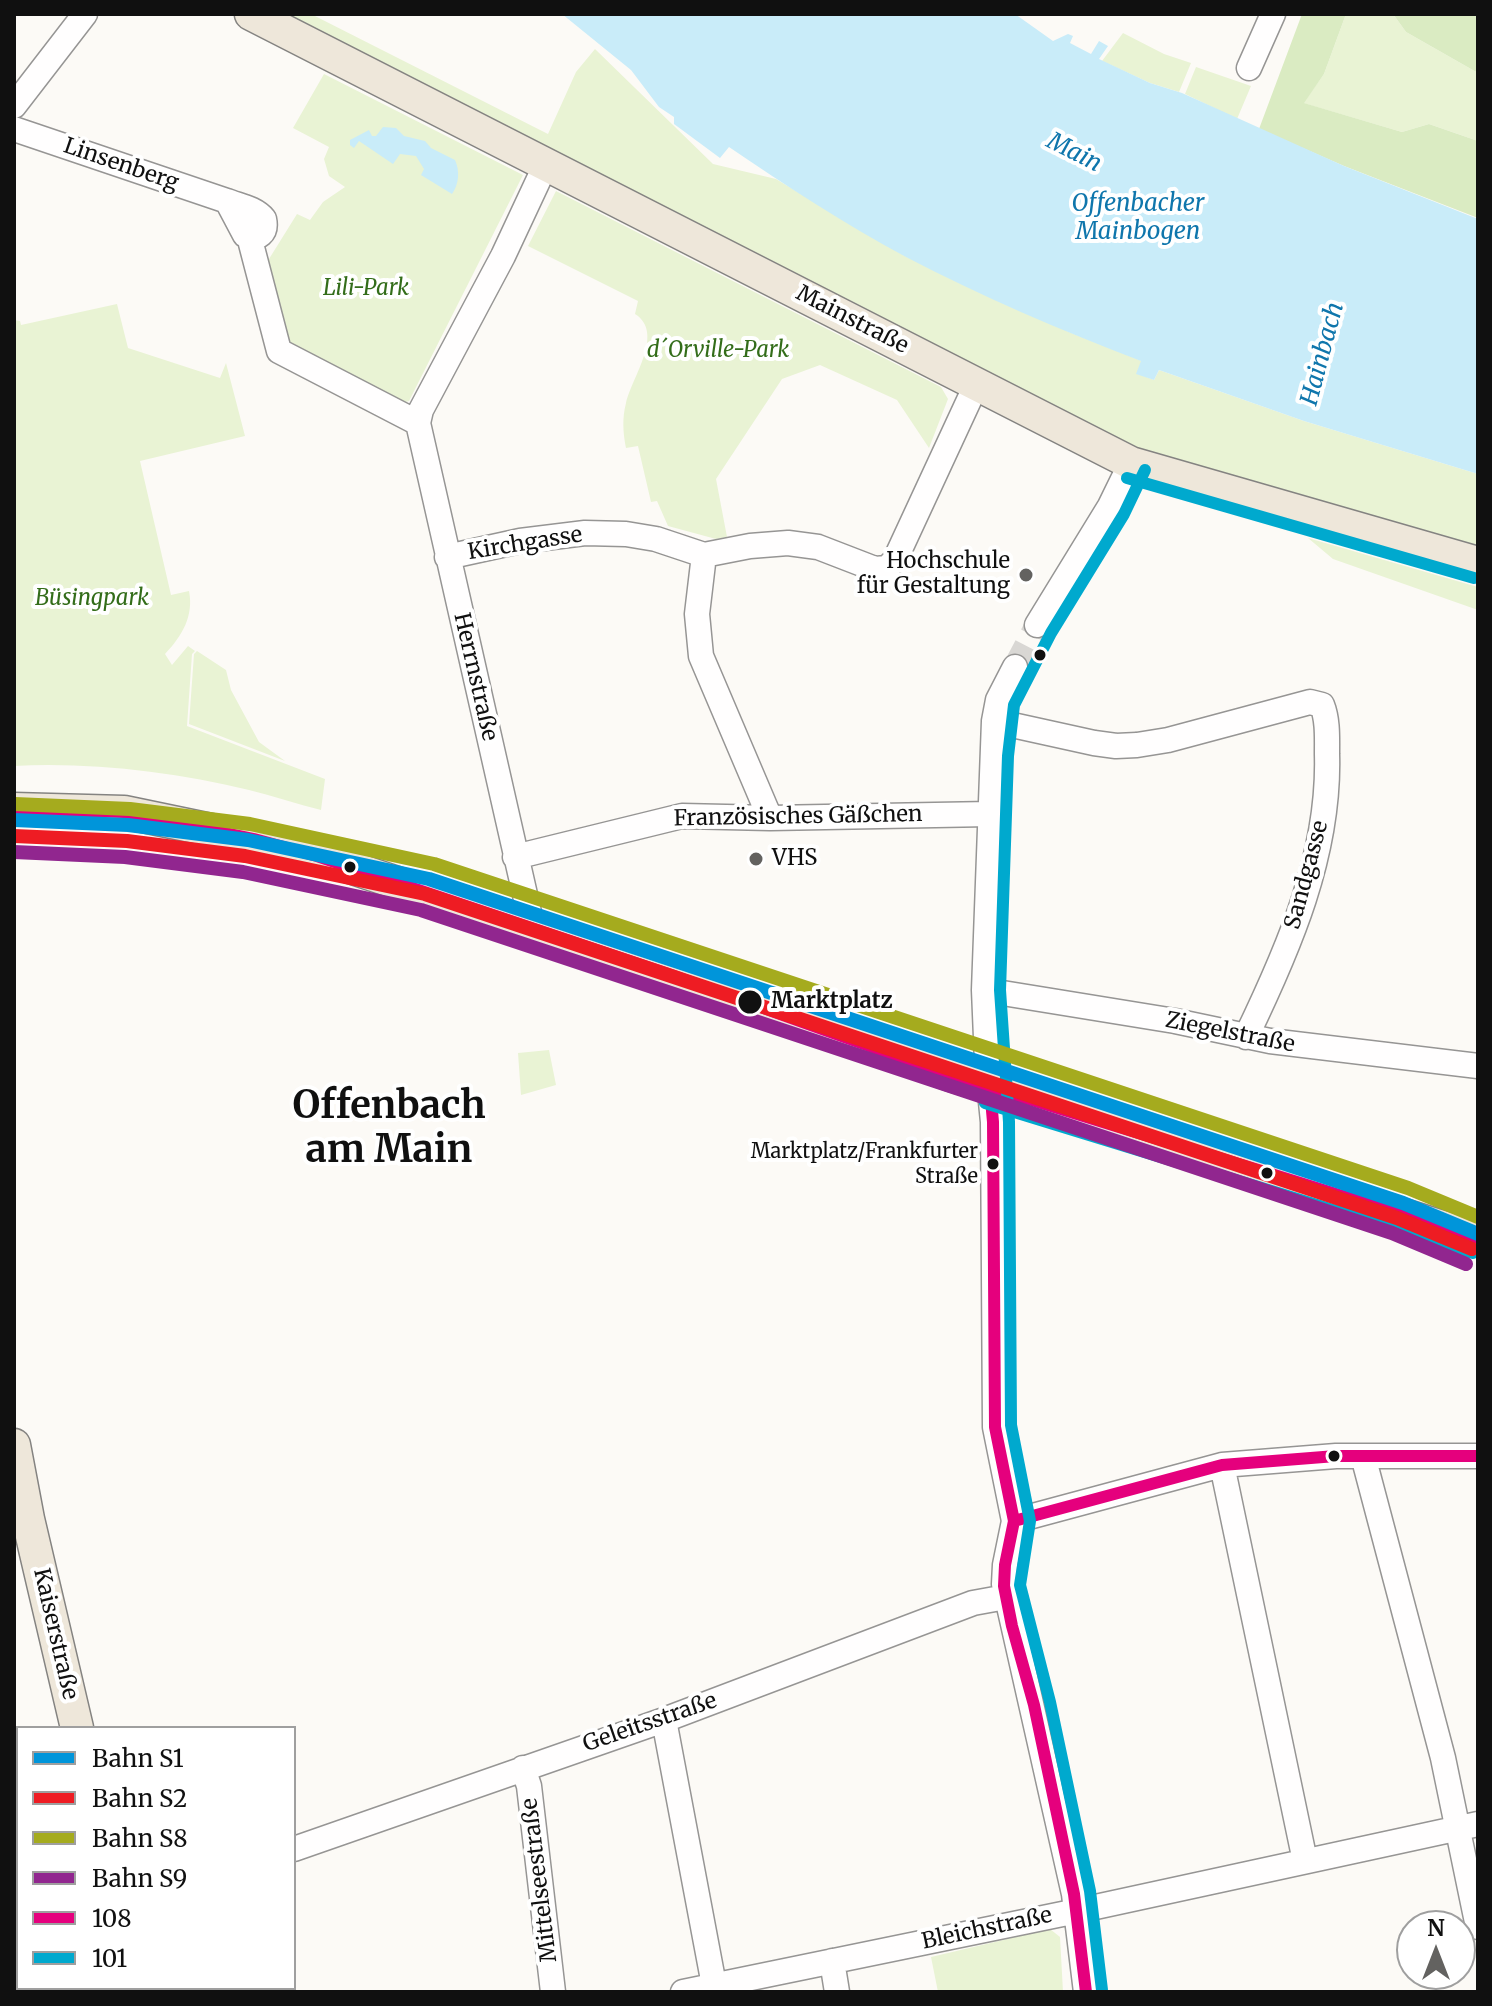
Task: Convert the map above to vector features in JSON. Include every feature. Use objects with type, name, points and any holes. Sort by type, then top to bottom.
[{"type":"main road","name":"Mainstraße","points":[[251,14],[1131,463],[1478,563]]},
{"type":"main road","points":[[14,809],[124,812],[254,839],[353,867],[990,1088],[1476,1233]]},
{"type":"main road","name":"Kaiserstraße","points":[[14,1445],[28,1519],[77,1726]]},
{"type":"street","points":[[14,106],[85,14]]},
{"type":"street","points":[[1249,68],[1273,14]]},
{"type":"street","name":"Linsenberg","points":[[14,129],[253,210],[264,219],[265,229],[262,233],[249,236],[279,351],[418,423]]},
{"type":"street","points":[[418,423],[421,410],[503,256],[546,164]]},
{"type":"street","name":"Kirchgasse","points":[[447,557],[520,541],[585,533],[626,534],[656,539],[704,555],[750,546],[788,543],[818,547],[875,569],[887,568],[895,560],[977,383]]},
{"type":"street","name":"Herrnstraße","points":[[418,423],[533,930]]},
{"type":"street","points":[[1037,625],[1110,506],[1131,463]]},
{"type":"street","points":[[704,555],[697,614],[701,656],[770,818]]},
{"type":"street","points":[[1015,667],[998,700],[994,721],[984,990],[994,1144],[995,1427],[1014,1521],[1005,1565],[1006,1597],[1034,1705],[1077,1911],[1086,1992]]},
{"type":"street","name":"Sandgasse","points":[[994,721],[1094,743],[1137,745],[1310,702],[1322,705],[1327,740],[1327,788],[1308,883],[1284,957],[1246,1037]]},
{"type":"street","name":"Französisches Gäßchen","points":[[515,857],[682,816],[770,818],[990,814]]},
{"type":"street","name":"Ziegelstraße","points":[[984,990],[1175,1021],[1246,1037],[1361,1054],[1478,1066]]},
{"type":"street","points":[[1363,1456],[1432,1715],[1468,1827],[1478,1927]]},
{"type":"street","points":[[1014,1521],[1222,1465],[1271,1459],[1478,1456]]},
{"type":"street","points":[[1222,1465],[1305,1861]]},
{"type":"street","name":"Geleitsstraße","points":[[296,1848],[664,1720],[973,1603],[1006,1597]]},
{"type":"street","points":[[664,1720],[710,1988]]},
{"type":"street","name":"Mittelseestraße","points":[[523,1768],[529,1786],[553,1992]]},
{"type":"street","name":"Bleichstraße","points":[[683,1992],[1468,1827]]},
{"type":"street","points":[[832,1961],[837,1992]]},
{"type":"green space","points":[[270,14],[311,14],[548,134],[576,72],[595,49],[713,164],[776,179],[905,256],[1069,332],[1142,361],[1137,373],[1154,380],[1159,370],[1304,421],[1478,474],[1478,547],[1140,449]]},
{"type":"green space","points":[[1302,14],[1346,14],[1324,74],[1304,103],[1402,132],[1429,124],[1478,141],[1478,218],[1259,129]]},
{"type":"green space","points":[[1346,14],[1393,14],[1406,32],[1478,73],[1478,141],[1429,124],[1402,132],[1303,103],[1324,74]]},
{"type":"green space","points":[[1393,14],[1478,14],[1478,73],[1406,32]]},
{"type":"green space","points":[[1123,33],[1164,54],[1191,63],[1179,92],[1150,83],[1102,61]]},
{"type":"green space","points":[[1196,67],[1251,86],[1237,119],[1185,94]]},
{"type":"green space","name":"Lili-Park","points":[[324,74],[523,175],[409,401],[402,403],[357,377],[283,345],[264,267],[297,214],[310,220],[323,202],[345,187],[329,176],[324,159],[329,147],[293,128]]},
{"type":"green space","name":"d´Orville-Park","points":[[556,191],[941,387],[948,399],[929,448],[897,400],[820,365],[782,379],[716,479],[727,537],[716,539],[668,526],[657,501],[651,502],[638,446],[626,448],[624,437],[626,403],[647,344],[643,322],[635,314],[638,301],[528,246]]},
{"type":"green space","name":"Büsingpark","points":[[117,304],[128,348],[220,378],[226,363],[245,436],[140,461],[171,595],[189,591],[190,609],[185,625],[165,654],[172,665],[188,646],[195,651],[192,654],[187,726],[325,779],[321,810],[249,790],[162,773],[102,767],[14,766],[14,320],[20,321],[21,325]]},
{"type":"green space","points":[[1308,538],[1478,587],[1478,610],[1333,559]]},
{"type":"green space","points":[[197,651],[226,670],[231,690],[259,742],[285,761],[189,724],[194,654]]},
{"type":"green space","points":[[549,1050],[556,1085],[521,1095],[518,1053]]},
{"type":"green space","points":[[1050,1929],[1060,1937],[1063,1992],[938,1992],[931,1957]]},
{"type":"water","name":"Offenbacher Mainbogen","points":[[562,14],[1015,14],[1053,41],[1068,34],[1073,36],[1070,43],[1091,54],[1099,41],[1108,46],[1099,59],[1150,83],[1182,93],[1344,166],[1478,219],[1478,474],[1304,421],[1159,370],[1154,380],[1136,374],[1141,361],[1022,312],[906,257],[816,204],[729,147],[720,158],[674,124],[674,117],[659,107],[631,70]]},
{"type":"water","points":[[383,127],[396,128],[404,136],[425,141],[431,148],[455,160],[458,177],[452,194],[421,175],[424,169],[416,156],[400,154],[393,164],[359,141],[354,148],[350,145],[350,140],[369,130],[372,136],[376,136]]},
{"type":"tunnel","points":[[1015,667],[1037,625]]},
{"type":"rail line","name":"S8","points":[[15,804],[130,809],[250,824],[434,864],[1408,1188],[1478,1217]]},
{"type":"rail line","name":"S1","points":[[14,820],[128,825],[248,840],[429,879],[1403,1203],[1478,1234]]},
{"type":"rail line","name":"S2","points":[[14,836],[127,841],[245,856],[425,894],[1397,1218],[1472,1249]]},
{"type":"rail line","name":"S9","points":[[14,852],[125,857],[243,872],[421,910],[1392,1233],[1466,1264]]},
{"type":"transit line","name":"101","points":[[1102,1990],[1090,1891],[1050,1702],[1020,1585],[1030,1521],[1011,1425],[1009,1122],[1000,990],[1008,756],[1014,705],[1051,633],[1124,514],[1145,470]]},
{"type":"transit line","name":"101","points":[[1127,478],[1474,578]]},
{"type":"transit line","name":"108","points":[[14,809],[124,812],[254,839],[317,856],[674,976],[951,1075],[1478,1238]]},
{"type":"transit line","name":"108","points":[[990,1088],[993,1122],[995,1427],[1014,1521],[1004,1586],[1034,1705],[1074,1894],[1086,1992]]},
{"type":"transit line","name":"101","points":[[985,1103],[1473,1253]]},
{"type":"transit line","name":"108","points":[[1014,1521],[1222,1465],[1336,1456],[1478,1456]]},
{"type":"place","name":"Hochschule für Gestaltung","points":[[1026,575]]},
{"type":"place","name":"VHS","points":[[756,859]]},
{"type":"place","name":"Marktplatz","points":[[750,1002]]},
{"type":"place","name":"Marktplatz/Frankfurter Straße","points":[[993,1164]]},
{"type":"district","name":"Offenbach am Main","points":[[389,1129]]},
{"type":"water label","name":"Main","points":[[1074,153]]},
{"type":"water label","name":"Hainbach","points":[[1323,354]]}]
